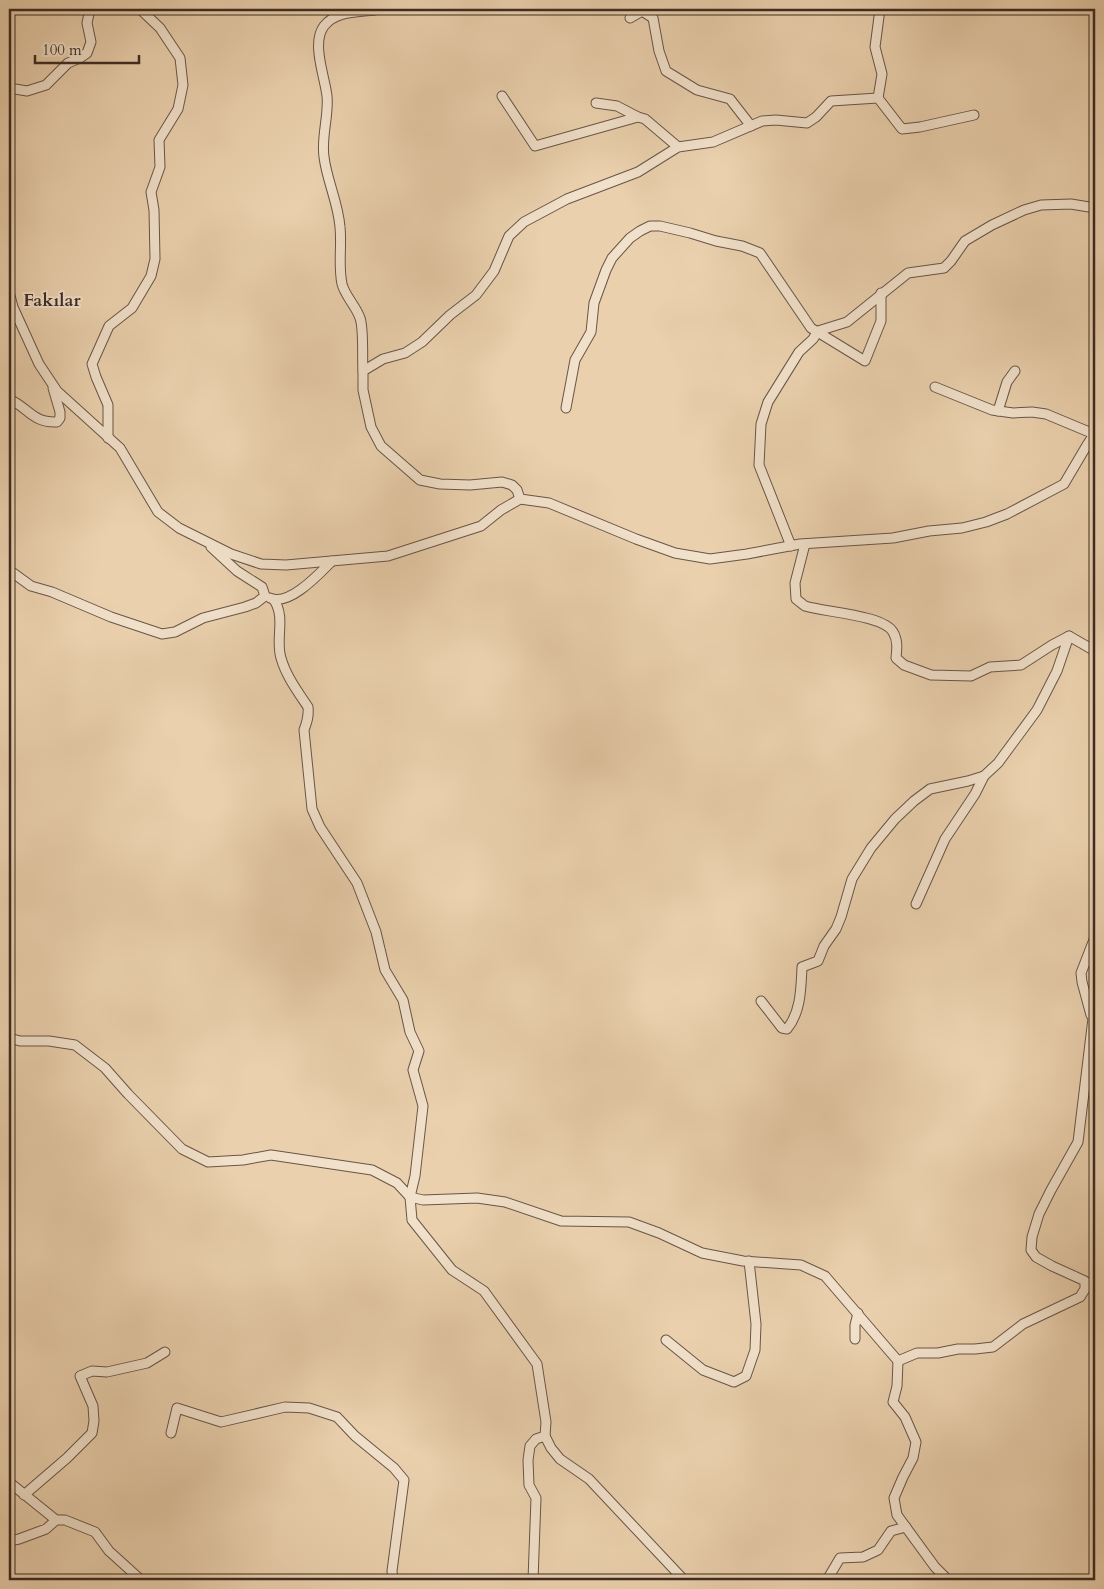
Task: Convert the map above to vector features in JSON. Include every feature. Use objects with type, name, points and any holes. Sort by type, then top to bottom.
[{"type":"street","points":[[9,88],[27,91],[46,84],[68,63],[87,53],[91,42],[87,23],[90,9]]},
{"type":"street","points":[[108,438],[108,404],[92,364],[109,326],[132,308],[151,276],[155,259],[154,210],[151,192],[160,167],[159,140],[178,109],[182,86],[180,58],[160,28],[140,9]]},
{"type":"street","points":[[381,9],[346,14],[330,20],[321,32],[319,43],[327,97],[323,144],[324,156],[336,200],[340,228],[340,270],[343,287],[361,319],[363,390],[371,427],[381,446],[420,480],[440,484],[470,485],[502,482],[512,485],[517,490],[520,499]]},
{"type":"street","points":[[416,9],[425,9]]},
{"type":"street","points":[[880,9],[876,47],[882,74],[878,98],[902,128],[920,127],[974,115]]},
{"type":"street","points":[[630,18],[642,11],[654,18],[659,51],[666,71],[698,90],[730,100],[750,126]]},
{"type":"street","points":[[502,96],[535,146],[638,117]]},
{"type":"street","points":[[363,371],[383,359],[405,353],[422,342],[450,315],[476,295],[494,271],[509,236],[524,222],[567,199],[638,172],[678,147],[713,142],[762,121],[776,120],[807,123],[816,118],[831,101],[878,98]]},
{"type":"street","points":[[596,103],[617,106],[645,119],[678,147]]},
{"type":"street","points":[[791,546],[759,465],[761,424],[768,402],[799,352],[813,339],[818,331],[847,322],[908,273],[944,268],[965,241],[992,225],[1024,210],[1041,206],[1071,204],[1095,208]]},
{"type":"street","points":[[566,408],[575,360],[591,332],[594,303],[606,270],[612,258],[630,238],[650,226],[660,226],[690,233],[742,246],[760,253],[811,328],[865,360],[881,321],[881,293]]},
{"type":"street","points":[[9,292],[13,307],[40,364],[57,391],[120,448],[158,512],[179,528],[231,554],[261,564],[286,565],[388,556],[480,526],[520,499],[549,503],[675,553],[710,559],[805,544],[893,538],[928,531],[962,528],[1007,514],[1064,484],[1095,433],[1046,414],[992,410],[935,387]]},
{"type":"street","points":[[998,411],[1007,382],[1015,371]]},
{"type":"street","points":[[9,399],[16,402],[34,418],[48,422],[57,422],[60,418],[60,412],[51,382]]},
{"type":"street","points":[[203,540],[237,571],[262,587],[278,607],[280,656],[308,707],[308,722],[304,730],[312,809],[320,827],[357,883],[376,932],[385,970],[403,1000],[410,1032],[418,1051],[413,1070],[423,1106],[415,1176],[410,1197],[412,1220],[452,1270],[484,1291],[537,1364],[546,1422],[545,1436],[551,1448],[560,1459],[589,1479],[684,1580]]},
{"type":"street","points":[[805,544],[795,583],[796,599],[804,606],[839,612],[884,624],[893,630],[897,643],[896,658],[904,665],[931,675],[971,676],[990,667],[1021,665],[1069,636]]},
{"type":"street","points":[[9,570],[31,586],[52,592],[162,634],[175,632],[203,618],[245,607],[256,602],[270,598],[290,597],[316,577],[332,561]]},
{"type":"street","points":[[1069,636],[1095,651]]},
{"type":"street","points":[[916,904],[945,838],[975,794],[984,776],[998,763],[1037,710],[1057,671],[1069,636]]},
{"type":"street","points":[[761,1001],[782,1028],[787,1029],[794,1020],[797,1009],[802,967],[818,961],[824,946],[836,929],[852,880],[871,848],[895,819],[930,789],[984,776]]},
{"type":"street","points":[[1092,1019],[1081,973],[1095,937]]},
{"type":"street","points":[[898,1362],[917,1353],[938,1353],[958,1349],[993,1347],[1023,1324],[1080,1297],[1086,1289],[1085,1281],[1052,1266],[1036,1256],[1031,1250],[1032,1238],[1040,1214],[1078,1142],[1095,1002]]},
{"type":"street","points":[[9,1038],[20,1041],[49,1041],[75,1045],[105,1068],[182,1149],[208,1162],[271,1156],[372,1170],[397,1182],[410,1197],[423,1200],[477,1198],[505,1202],[561,1221],[628,1222],[659,1233],[702,1253],[749,1261],[801,1265],[825,1276],[898,1362],[897,1386],[893,1402],[905,1417],[916,1442],[914,1458],[894,1498],[897,1515],[948,1580]]},
{"type":"street","points":[[666,1340],[703,1370],[734,1382],[746,1376],[755,1350],[756,1324],[749,1261]]},
{"type":"street","points":[[855,1339],[855,1325],[858,1313]]},
{"type":"street","points":[[24,1495],[67,1458],[92,1433],[94,1421],[93,1406],[80,1376],[92,1371],[107,1372],[147,1363],[165,1352]]},
{"type":"street","points":[[171,1433],[177,1408],[221,1422],[285,1407],[308,1408],[337,1417],[355,1436],[394,1468],[404,1480],[392,1571],[393,1580]]},
{"type":"street","points":[[534,1580],[536,1498],[529,1485],[528,1460],[530,1446],[536,1439],[545,1436]]},
{"type":"street","points":[[9,1482],[56,1520],[64,1520],[94,1532],[109,1551],[141,1580]]},
{"type":"street","points":[[9,1540],[19,1539],[46,1529],[56,1520]]},
{"type":"street","points":[[827,1580],[840,1558],[863,1557],[878,1550],[891,1531],[906,1527]]},
{"type":"district","name":"Fakılar","points":[[52,300]]}]
